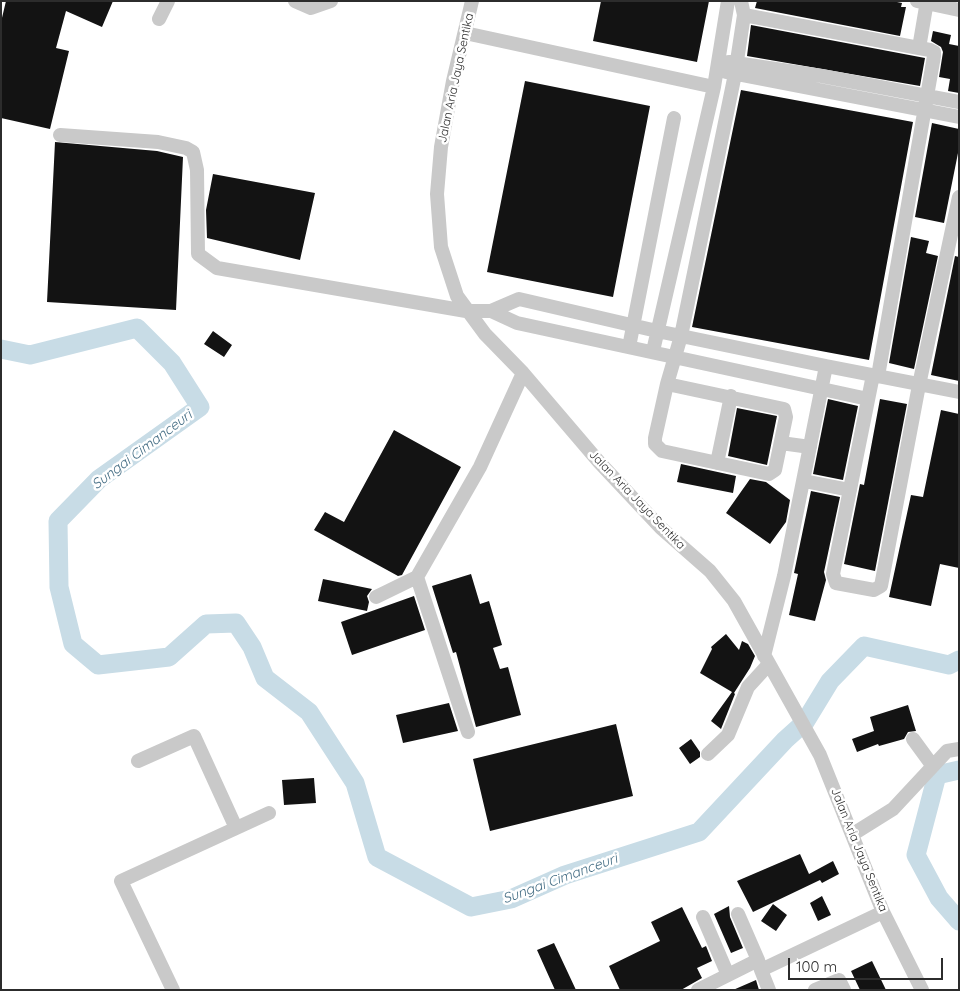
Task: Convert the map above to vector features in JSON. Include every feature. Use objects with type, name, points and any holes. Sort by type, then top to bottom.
[{"type":"street","points":[[159,18],[168,1]]},
{"type":"street","points":[[295,1],[311,8],[331,1]]},
{"type":"street","name":"Jalan Aria Jaya Sentika","points":[[472,1],[453,81],[441,147],[437,194],[441,246],[448,272],[466,311],[485,334],[523,373],[568,427],[645,512],[710,571],[734,601],[820,755],[883,912],[922,990]]},
{"type":"street","points":[[653,352],[714,87],[728,1]]},
{"type":"street","points":[[919,48],[924,2],[959,10]]},
{"type":"street","points":[[667,384],[731,396],[784,409],[786,418],[775,470],[769,474],[717,463],[662,451],[655,444],[667,384],[681,336],[736,68],[742,5],[934,52],[876,376],[868,399],[833,579],[836,583],[874,590],[881,586],[919,385],[959,196]]},
{"type":"street","points":[[465,33],[714,87]]},
{"type":"street","points":[[718,66],[925,103],[959,117]]},
{"type":"street","points":[[925,103],[959,102]]},
{"type":"street","points":[[628,347],[674,118]]},
{"type":"street","points":[[60,135],[158,142],[186,148],[192,152],[197,170],[198,254],[217,268],[466,311],[491,311],[519,299],[657,331],[959,392]]},
{"type":"street","points":[[491,311],[517,323],[868,399]]},
{"type":"street","points":[[708,754],[728,735],[748,687],[766,660],[826,366]]},
{"type":"street","points":[[376,597],[417,577],[480,467],[523,373]]},
{"type":"street","points":[[717,463],[731,396]]},
{"type":"street","points":[[782,443],[810,447]]},
{"type":"street","points":[[804,481],[850,490]]},
{"type":"street","points":[[417,577],[468,732]]},
{"type":"street","points":[[138,761],[194,736],[236,828]]},
{"type":"street","points":[[913,739],[932,765]]},
{"type":"street","points":[[853,834],[894,809],[932,765],[949,749],[959,749]]},
{"type":"street","points":[[173,990],[121,881],[268,813]]},
{"type":"street","points":[[698,990],[728,974],[759,965],[883,912]]},
{"type":"street","points":[[738,914],[769,990]]},
{"type":"street","points":[[703,917],[728,974]]},
{"type":"street","points":[[816,990],[839,980],[844,990]]},
{"type":"building","points":[[6,1],[113,1],[102,27],[66,11],[56,48],[69,51],[50,129],[1,118],[1,22]]},
{"type":"building","points":[[601,1],[709,1],[697,62],[593,41]]},
{"type":"building","points":[[757,1],[892,1],[902,3],[901,7],[906,7],[900,36],[755,8]]},
{"type":"building","points":[[751,25],[925,58],[920,86],[747,56]]},
{"type":"building","points":[[933,31],[951,35],[949,44],[959,46],[959,93],[948,91],[950,79],[939,77],[943,52],[941,47],[931,41]]},
{"type":"building","points":[[525,81],[650,106],[613,297],[487,272]]},
{"type":"building","points":[[741,90],[913,122],[869,360],[692,327]]},
{"type":"building","points":[[932,123],[959,129],[959,148],[944,223],[915,217]]},
{"type":"building","points":[[55,142],[157,151],[183,157],[176,310],[47,302]]},
{"type":"building","points":[[213,174],[315,193],[300,260],[207,238],[206,210]]},
{"type":"building","points":[[911,237],[929,241],[926,253],[938,256],[914,369],[889,363]]},
{"type":"building","points":[[955,256],[959,257],[959,381],[931,375]]},
{"type":"building","points":[[213,331],[232,345],[224,357],[204,344]]},
{"type":"building","points":[[828,399],[858,406],[843,480],[813,474]]},
{"type":"building","points":[[880,399],[907,404],[875,571],[844,564],[860,484],[864,485]]},
{"type":"building","points":[[737,408],[777,416],[767,465],[728,456]]},
{"type":"building","points":[[941,410],[959,414],[959,568],[940,564],[931,606],[889,597],[911,495],[923,497]]},
{"type":"building","points":[[394,430],[461,467],[402,575],[398,576],[314,530],[325,512],[344,522]]},
{"type":"building","points":[[681,464],[736,476],[733,493],[677,482]]},
{"type":"building","points":[[750,479],[766,482],[790,500],[786,522],[770,544],[726,513]]},
{"type":"building","points":[[811,491],[840,497],[824,572],[826,580],[815,621],[789,615],[798,574],[794,573]]},
{"type":"building","points":[[471,574],[480,604],[489,601],[502,645],[493,648],[500,669],[508,667],[521,715],[476,727],[456,652],[453,653],[432,586]]},
{"type":"building","points":[[323,579],[372,589],[367,596],[369,602],[367,611],[318,601]]},
{"type":"building","points":[[414,596],[425,630],[352,655],[341,622]]},
{"type":"building","points":[[726,634],[739,650],[742,641],[748,644],[755,656],[750,668],[734,693],[721,729],[711,721],[732,692],[700,673],[712,649],[711,647]]},
{"type":"building","points":[[449,703],[458,731],[403,743],[396,715]]},
{"type":"building","points":[[908,705],[916,731],[908,732],[904,739],[879,746],[878,744],[857,752],[852,739],[874,731],[870,717]]},
{"type":"building","points":[[616,724],[633,796],[490,831],[473,759]]},
{"type":"building","points":[[691,739],[700,752],[700,757],[690,764],[679,748]]},
{"type":"building","points":[[314,778],[316,803],[284,805],[282,780]]},
{"type":"building","points":[[800,854],[809,874],[833,861],[839,874],[822,883],[820,880],[753,912],[737,881]]},
{"type":"building","points":[[822,896],[831,915],[818,921],[810,903]]},
{"type":"building","points":[[773,904],[787,915],[776,931],[761,921]]},
{"type":"building","points":[[729,906],[730,917],[743,948],[731,953],[714,914]]},
{"type":"building","points":[[682,907],[702,948],[706,946],[712,961],[697,968],[702,978],[681,990],[620,990],[609,966],[660,941],[651,922]]},
{"type":"building","points":[[554,943],[576,990],[555,990],[537,950]]},
{"type":"building","points":[[872,961],[886,990],[860,990],[851,971]]},
{"type":"building","points":[[756,980],[759,990],[733,990]]},
{"type":"waterway","name":"Sungai Cimanceuri","points":[[1,349],[30,355],[137,328],[172,363],[200,407],[99,479],[58,521],[59,587],[73,644],[98,665],[169,657],[206,624],[236,623],[252,647],[265,678],[309,712],[355,783],[377,857],[471,907],[511,899],[565,875],[699,832],[785,740],[805,722],[830,681],[864,646],[949,665],[959,660]]},
{"type":"waterway","name":"Sungai Cimanceuri","points":[[959,770],[937,775],[916,855],[939,898],[959,921]]}]
